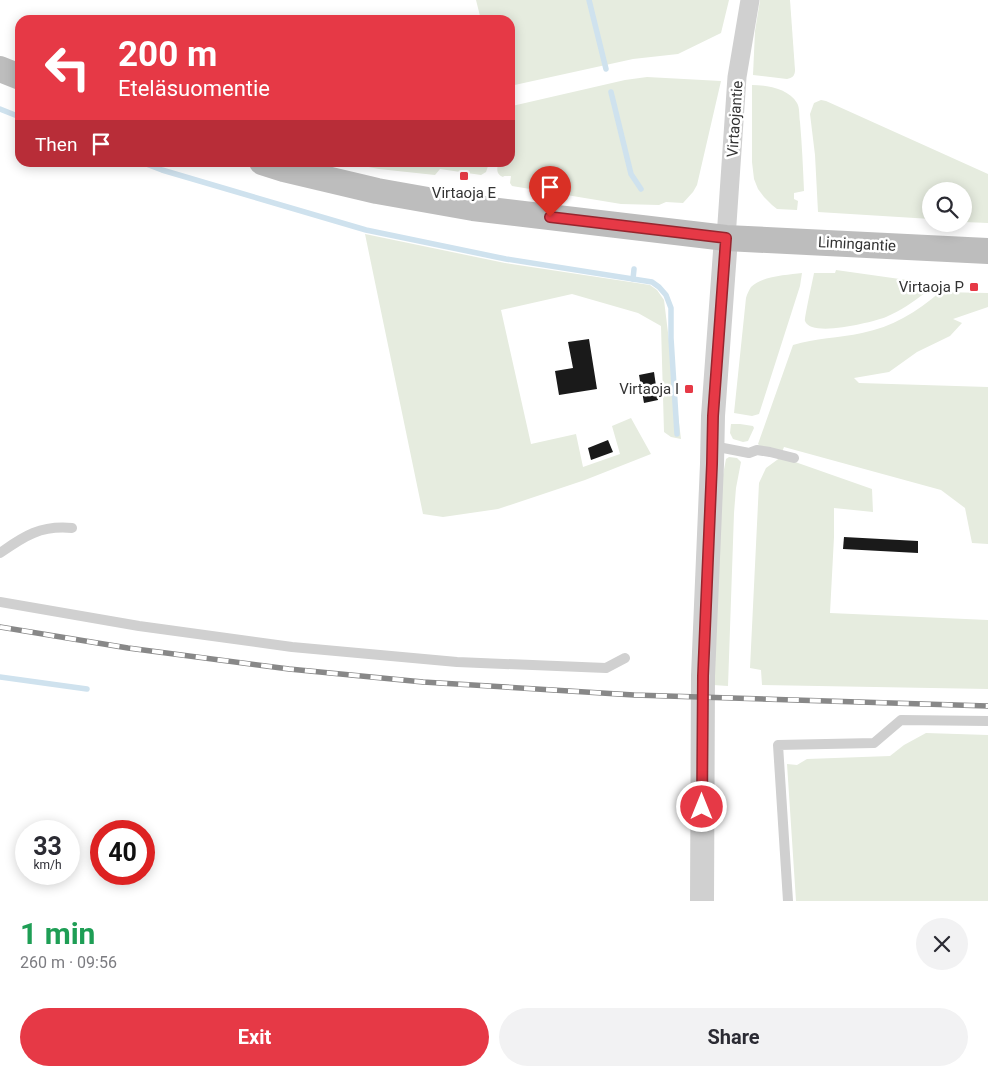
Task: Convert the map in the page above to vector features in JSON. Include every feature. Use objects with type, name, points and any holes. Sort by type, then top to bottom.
[{"type":"main road","points":[[0,69],[15,75]]},
{"type":"main road","name":"Limingantie","points":[[278,167],[378,191],[473,208],[726,238],[988,251]]},
{"type":"street","name":"Virtaojantie","points":[[726,238],[737,77],[750,0]]},
{"type":"street","points":[[702,901],[702,695],[713,416],[726,238]]},
{"type":"lane","points":[[713,446],[749,453],[757,450],[794,458]]},
{"type":"lane","points":[[0,553],[33,533],[48,528],[72,528]]},
{"type":"lane","points":[[0,602],[139,626],[292,648],[457,662],[606,668],[625,658]]},
{"type":"lane","points":[[788,901],[778,745],[874,742],[901,720],[988,722]]},
{"type":"shaded area","points":[[476,0],[729,0],[721,33],[678,54],[633,59],[515,85],[515,15],[480,15]]},
{"type":"shaded area","points":[[760,0],[790,0],[795,70],[794,75],[790,78],[753,75],[755,31]]},
{"type":"shaded area","points":[[647,77],[721,81],[697,185],[683,203],[666,202],[659,205],[621,204],[512,186],[510,183],[511,176],[503,177],[498,173],[497,167],[515,167],[515,105],[625,80]]},
{"type":"shaded area","points":[[752,85],[771,87],[783,91],[789,94],[798,105],[804,191],[794,193],[794,199],[798,201],[797,210],[777,209],[764,197],[754,179],[752,162]]},
{"type":"shaded area","points":[[821,100],[826,101],[988,174],[988,223],[972,222],[972,182],[922,182],[922,218],[818,212],[815,155],[810,114],[814,103]]},
{"type":"shaded area","points":[[369,167],[488,167],[486,172],[481,175],[440,169],[435,175]]},
{"type":"shaded area","points":[[365,234],[505,263],[650,285],[657,290],[664,300],[681,439],[671,437],[664,432],[661,326],[638,313],[572,294],[501,310],[531,444],[576,434],[583,467],[620,454],[612,426],[631,418],[651,454],[585,480],[498,509],[443,517],[423,514]]},
{"type":"shaded area","points":[[836,270],[921,282],[925,293],[886,317],[856,325],[830,329],[810,326],[805,319],[814,273],[835,273]]},
{"type":"shaded area","points":[[802,273],[800,286],[759,414],[752,416],[734,413],[748,292],[751,287],[761,280]]},
{"type":"shaded area","points":[[940,292],[988,293],[988,307],[953,319],[962,323],[950,336],[917,352],[889,372],[854,378],[859,383],[988,387],[988,544],[972,543],[965,508],[941,490],[784,447],[782,452],[761,447],[758,444],[793,345],[862,333],[884,327],[913,312]]},
{"type":"shaded area","points":[[731,424],[753,426],[754,428],[748,441],[743,442],[733,439],[730,433]]},
{"type":"shaded area","points":[[729,457],[737,458],[741,462],[734,513],[728,686],[713,685],[722,480],[726,459]]},
{"type":"shaded area","points":[[781,457],[872,489],[873,512],[834,508],[830,613],[988,620],[988,689],[762,685],[761,670],[750,668],[759,483],[766,468]]},
{"type":"shaded area","points":[[926,733],[988,735],[988,901],[796,901],[787,764],[797,765],[807,759],[890,756],[904,745]]},
{"type":"building","points":[[589,339],[597,389],[559,395],[555,371],[573,368],[568,342]]},
{"type":"building","points":[[654,372],[658,400],[644,403],[639,375]]},
{"type":"building","points":[[608,440],[613,452],[591,460],[588,448]]},
{"type":"building","points":[[844,537],[918,541],[918,553],[843,549]]},
{"type":"waterway","points":[[589,0],[606,69]]},
{"type":"waterway","points":[[611,92],[631,174],[641,189]]},
{"type":"waterway","points":[[0,109],[15,115]]},
{"type":"waterway","points":[[154,167],[366,230],[506,259],[652,282],[666,295],[671,308],[677,434]]},
{"type":"waterway","points":[[633,279],[634,269]]},
{"type":"waterway","points":[[0,677],[87,689]]},
{"type":"railway","points":[[0,627],[128,648],[289,669],[423,682],[634,695],[988,706]]},
{"type":"place","name":"Virtaoja E","points":[[464,176]]},
{"type":"place","name":"Virtaoja P","points":[[974,287]]},
{"type":"place","name":"Virtaoja I","points":[[689,389]]},
{"type":"route","points":[[550,217],[726,238],[713,416],[703,676],[702,807]]}]
